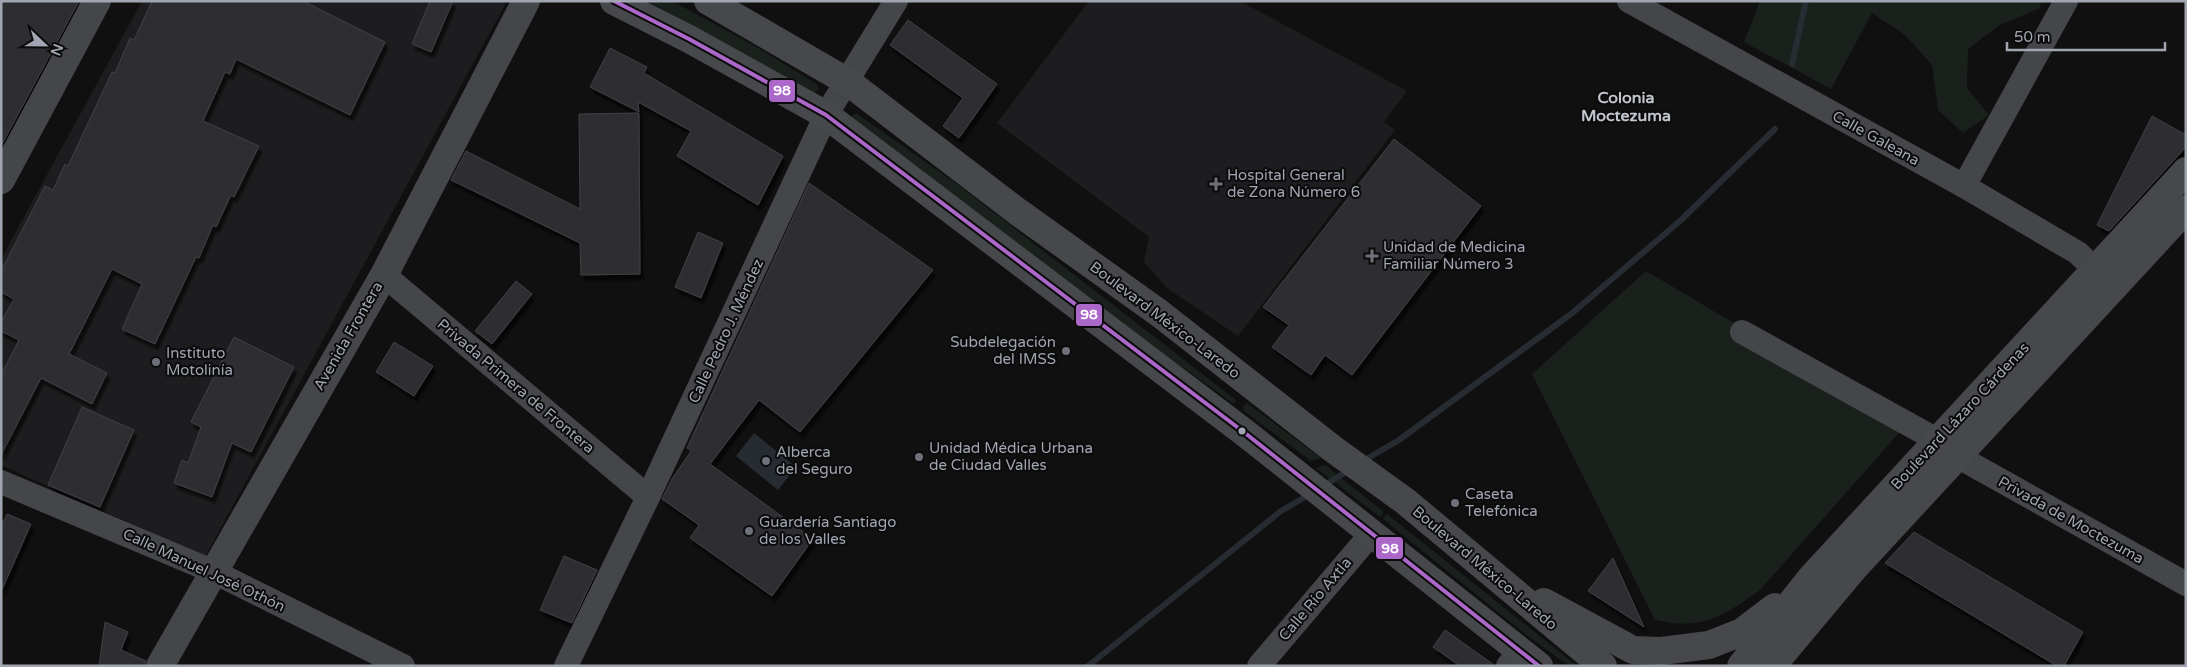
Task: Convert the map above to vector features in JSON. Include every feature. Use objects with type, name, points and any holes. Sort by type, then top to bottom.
[{"type":"main road","points":[[614,1],[689,39],[826,115],[1366,528],[1523,661]]},
{"type":"main road","name":"Boulevard México-Laredo","points":[[708,1],[848,82],[1018,212],[1159,313],[1333,449],[1405,501],[1603,666]]},
{"type":"main road","name":"Boulevard Lázaro Cárdenas","points":[[1741,666],[1811,578],[1947,448],[2105,279],[2186,171]]},
{"type":"main road","name":"Boulevard Lázaro Cárdenas","points":[[2105,279],[2186,210]]},
{"type":"main road","name":"Boulevard Lázaro Cárdenas","points":[[1772,666],[1784,655],[1854,568],[1947,448]]},
{"type":"main road","points":[[1481,566],[1633,650],[1661,652],[1709,645],[1742,632],[1811,578]]},
{"type":"street","points":[[1,180],[97,1]]},
{"type":"street","name":"Avenida Frontera","points":[[160,666],[212,570],[384,275],[526,1]]},
{"type":"street","name":"Calle Pedro J. Méndez","points":[[566,666],[648,497],[826,115],[896,1]]},
{"type":"street","name":"Calle Galeana","points":[[1629,1],[1964,186],[2078,254],[2105,279]]},
{"type":"street","points":[[1964,186],[2066,1]]},
{"type":"street","name":"Privada Primera de Frontera","points":[[384,275],[648,497]]},
{"type":"street","name":"Privada de Moctezuma","points":[[1742,332],[2186,584]]},
{"type":"street","name":"Calle Manuel José Othón","points":[[1,482],[212,570],[403,666]]},
{"type":"street","name":"Calle Río Axtla","points":[[1259,666],[1366,528]]},
{"type":"shaded area","name":"Instituto Motolinía","points":[[142,1],[507,1],[205,557],[1,465],[1,259]]},
{"type":"shaded area","points":[[647,1],[672,1],[678,4],[760,49],[818,85],[818,90],[812,94],[751,57]]},
{"type":"shaded area","name":"Hospital General de Zona Número 6","points":[[1089,1],[1240,1],[1407,91],[1384,122],[1395,130],[1238,336],[1167,288],[1144,262],[1149,237],[997,123]]},
{"type":"shaded area","points":[[1760,1],[2041,1],[2040,8],[1998,26],[1968,49],[1967,88],[1989,115],[1963,133],[1938,110],[1932,65],[1905,35],[1872,13],[1831,89],[1744,42]]},
{"type":"shaded area","points":[[856,113],[957,184],[1236,400],[1234,404],[1111,316],[852,121],[852,116]]},
{"type":"shaded area","points":[[1646,271],[1906,425],[1760,590],[1723,614],[1711,619],[1685,624],[1655,620],[1532,374]]},
{"type":"shaded area","points":[[1247,403],[1321,458],[1311,461],[1244,411],[1243,407]]},
{"type":"shaded area","name":"Alberca del Seguro","points":[[754,433],[796,467],[778,490],[736,456]]},
{"type":"shaded area","points":[[1325,465],[1384,512],[1380,517],[1316,468]]},
{"type":"shaded area","points":[[1387,514],[1577,666],[1569,666],[1525,634],[1383,519]]},
{"type":"building","points":[[1,1],[79,1],[1,146]]},
{"type":"building","points":[[152,1],[303,1],[385,42],[350,115],[236,59],[230,74],[225,72],[203,121],[259,146],[234,197],[231,195],[216,227],[213,225],[199,258],[196,257],[155,344],[122,329],[142,284],[112,269],[69,354],[107,373],[92,404],[41,378],[1,455],[1,375],[19,340],[1,331],[1,322],[14,299],[1,292],[1,271],[45,186],[53,190],[65,164],[68,166],[112,72],[115,73],[130,38],[134,40]]},
{"type":"building","points":[[430,1],[453,1],[431,52],[412,44]]},
{"type":"building","points":[[908,20],[997,84],[959,138],[943,126],[963,98],[890,45]]},
{"type":"building","points":[[610,48],[647,67],[644,73],[783,156],[758,205],[677,156],[691,131],[638,102],[639,112],[590,87]]},
{"type":"building","points":[[639,113],[640,274],[581,275],[580,243],[451,180],[466,151],[580,209],[579,114]]},
{"type":"building","points":[[2152,116],[2186,135],[2186,147],[2109,231],[2097,225]]},
{"type":"building","name":"Unidad de Medicina Familiar Número 3","points":[[1394,139],[1481,206],[1352,375],[1325,355],[1311,375],[1272,347],[1289,325],[1263,307]]},
{"type":"building","points":[[809,183],[933,270],[800,432],[759,400],[710,464],[813,539],[772,596],[690,538],[699,525],[662,499],[672,479],[691,451],[687,448]]},
{"type":"building","points":[[698,232],[723,243],[701,298],[675,287]]},
{"type":"building","points":[[516,281],[532,294],[492,344],[475,331]]},
{"type":"building","points":[[234,337],[294,367],[251,452],[232,443],[212,497],[174,483],[182,460],[188,463],[201,427],[191,422]]},
{"type":"building","points":[[394,342],[433,366],[414,396],[376,372]]},
{"type":"building","points":[[82,407],[134,430],[100,507],[48,485]]},
{"type":"building","points":[[7,514],[31,524],[1,592],[1,527]]},
{"type":"building","points":[[1914,532],[2083,632],[2064,666],[2057,666],[1885,563]]},
{"type":"building","points":[[564,556],[597,570],[572,623],[540,610]]},
{"type":"building","points":[[1613,558],[1644,627],[1588,591]]},
{"type":"building","points":[[105,622],[128,632],[121,650],[146,661],[144,666],[99,666]]},
{"type":"building","points":[[1445,630],[1495,666],[1460,666],[1433,647]]},
{"type":"waterway","points":[[1792,64],[1806,1]]},
{"type":"waterway","points":[[1363,461],[1399,440],[1571,314],[1680,221],[1775,129]]},
{"type":"waterway","points":[[1323,486],[1351,469]]},
{"type":"waterway","points":[[1088,666],[1281,511],[1310,494]]},
{"type":"transit line","name":"98","points":[[614,1],[689,39],[826,115],[1245,433],[1539,666]]},
{"type":"place","name":"Hospital General de Zona Número 6","points":[[1216,184]]},
{"type":"place","name":"Unidad de Medicina Familiar Número 3","points":[[1372,256]]},
{"type":"place","name":"Subdelegación del IMSS","points":[[1066,351]]},
{"type":"place","name":"Instituto Motolinía","points":[[156,362]]},
{"type":"place","name":"Unidad Médica Urbana de Ciudad Valles","points":[[919,457]]},
{"type":"place","name":"Alberca del Seguro","points":[[766,461]]},
{"type":"place","name":"Caseta Telefónica","points":[[1455,503]]},
{"type":"place","name":"Guardería Santiago de los Valles","points":[[749,531]]},
{"type":"district","name":"Colonia Moctezuma","points":[[1626,106]]}]
